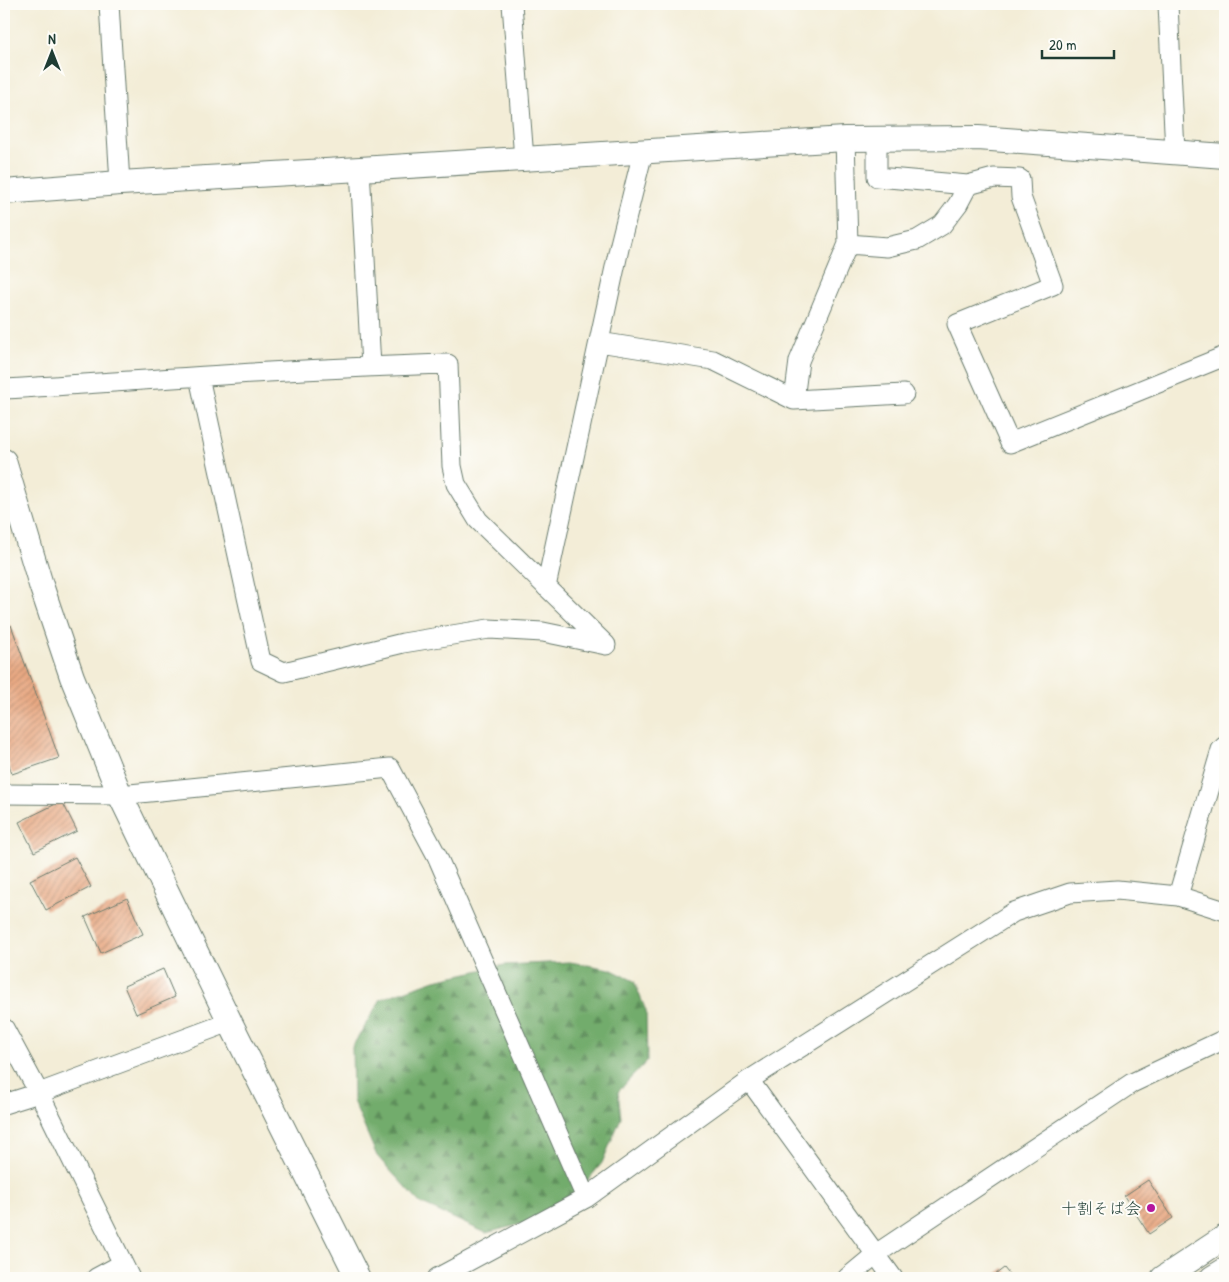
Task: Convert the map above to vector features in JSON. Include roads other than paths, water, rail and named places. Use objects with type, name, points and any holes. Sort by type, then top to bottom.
[{"type":"street","points":[[109,4],[120,183]]},
{"type":"street","points":[[512,4],[524,159]]},
{"type":"street","points":[[1168,4],[1175,152]]},
{"type":"street","points":[[4,192],[120,183],[360,170],[845,139],[978,138],[1225,156]]},
{"type":"street","points":[[794,400],[799,361],[848,244],[845,139]]},
{"type":"street","points":[[877,139],[877,177],[968,185],[994,178],[1020,179],[1021,197],[1053,285],[958,324],[1010,443],[1225,356]]},
{"type":"street","points":[[546,587],[620,244],[642,152]]},
{"type":"street","points":[[360,170],[371,366]]},
{"type":"street","points":[[848,244],[887,247],[917,240],[942,225],[958,204],[968,185]]},
{"type":"street","points":[[599,342],[713,360],[794,400],[904,394]]},
{"type":"street","points":[[4,389],[371,366],[448,364],[452,466],[456,484],[478,520],[606,645],[543,632],[489,629],[403,643],[284,672],[261,661],[199,377]]},
{"type":"street","points":[[4,461],[41,585],[72,677],[120,795],[230,1022],[358,1278]]},
{"type":"street","points":[[1178,896],[1221,750],[1225,746]]},
{"type":"street","points":[[4,794],[120,795],[390,768],[437,856],[586,1198]]},
{"type":"street","points":[[437,1278],[586,1198],[749,1080],[1014,912],[1070,893],[1117,890],[1178,896],[1225,911]]},
{"type":"street","points":[[4,1104],[39,1093],[230,1022]]},
{"type":"street","points":[[4,1028],[39,1093],[126,1271],[96,1278]]},
{"type":"street","points":[[847,1278],[876,1254],[1132,1083],[1225,1040]]},
{"type":"street","points":[[749,1080],[893,1278]]},
{"type":"street","points":[[1163,1278],[1225,1237]]},
{"type":"street","points":[[1212,1278],[1225,1270]]},
{"type":"place","name":"十割そば会","points":[[1151,1208]]}]
